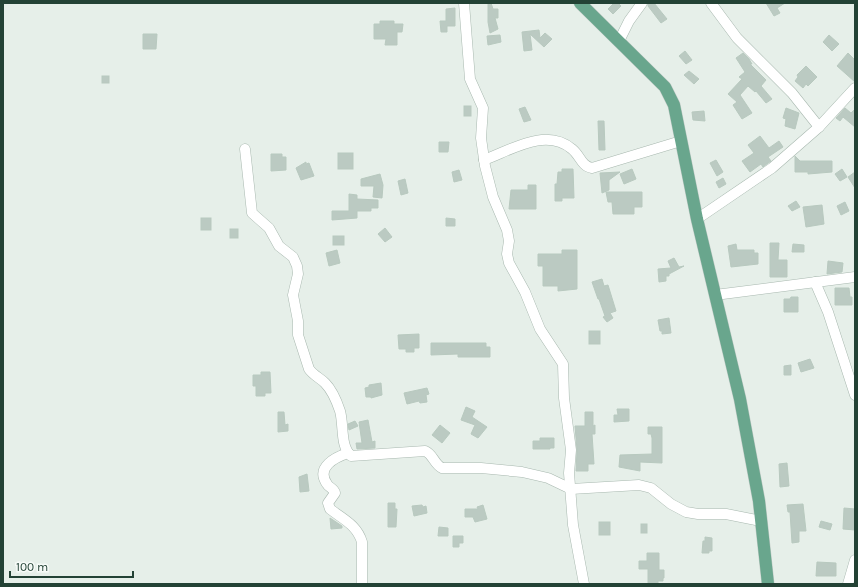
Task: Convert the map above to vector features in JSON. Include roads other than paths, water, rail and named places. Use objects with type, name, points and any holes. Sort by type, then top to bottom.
[{"type":"main road","points":[[580,3],[665,87],[674,105],[697,219],[740,399],[761,521],[768,584]]},
{"type":"street","points":[[464,3],[470,78],[483,108],[481,138],[484,160],[493,196],[507,230],[509,240],[507,254],[540,329],[563,364],[564,398],[571,450],[569,473],[573,525],[584,584]]},
{"type":"street","points":[[619,41],[629,21],[642,3]]},
{"type":"street","points":[[711,3],[737,38],[792,93],[819,127]]},
{"type":"street","points":[[697,219],[772,168],[819,127],[855,88]]},
{"type":"street","points":[[484,160],[531,142],[544,139],[566,144],[575,152],[584,164],[592,168],[681,141]]},
{"type":"street","points":[[245,149],[252,213],[269,228],[279,246],[293,257],[297,266],[298,274],[293,295],[298,321],[298,335],[309,369],[327,384],[336,399],[340,413],[346,450],[348,453],[355,457],[425,451],[430,453],[437,465],[442,468],[481,468],[522,472],[548,478],[571,489],[639,485],[651,488],[672,504],[686,512],[698,514],[726,514],[761,521]]},
{"type":"street","points":[[715,295],[855,277]]},
{"type":"street","points":[[815,282],[828,312],[855,395]]},
{"type":"street","points":[[348,453],[334,458],[328,463],[324,477],[327,484],[335,492],[328,503],[330,509],[353,525],[360,535],[362,542],[362,584]]},
{"type":"street","points":[[848,584],[855,560]]}]
